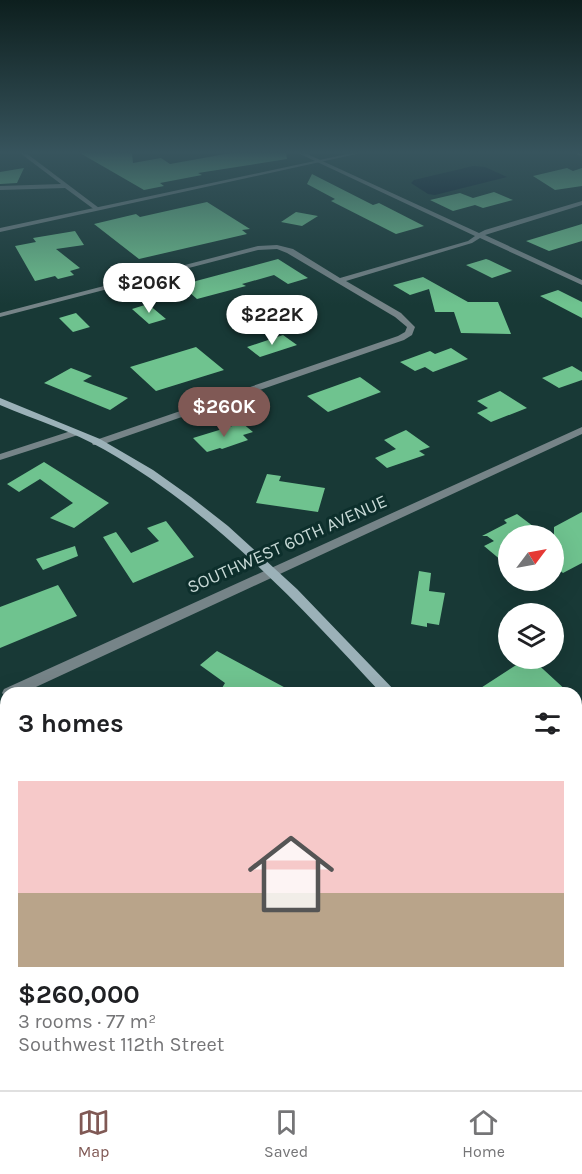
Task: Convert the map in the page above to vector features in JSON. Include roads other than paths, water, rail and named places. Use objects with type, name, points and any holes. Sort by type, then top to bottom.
[{"type":"main road","points":[[0,401],[97,443],[172,491],[273,572],[384,687]]},
{"type":"street","points":[[90,204],[97,209]]},
{"type":"street","points":[[0,230],[121,204]]},
{"type":"street","points":[[411,204],[582,283]]},
{"type":"street","points":[[340,280],[470,242],[487,231],[579,204]]},
{"type":"street","points":[[0,315],[254,249],[274,247],[290,251],[405,319],[411,330],[401,338],[97,443]]},
{"type":"street","name":"SOUTHWEST 60TH AVENUE","points":[[22,687],[582,430]]},
{"type":"street","points":[[0,457],[74,433]]}]
